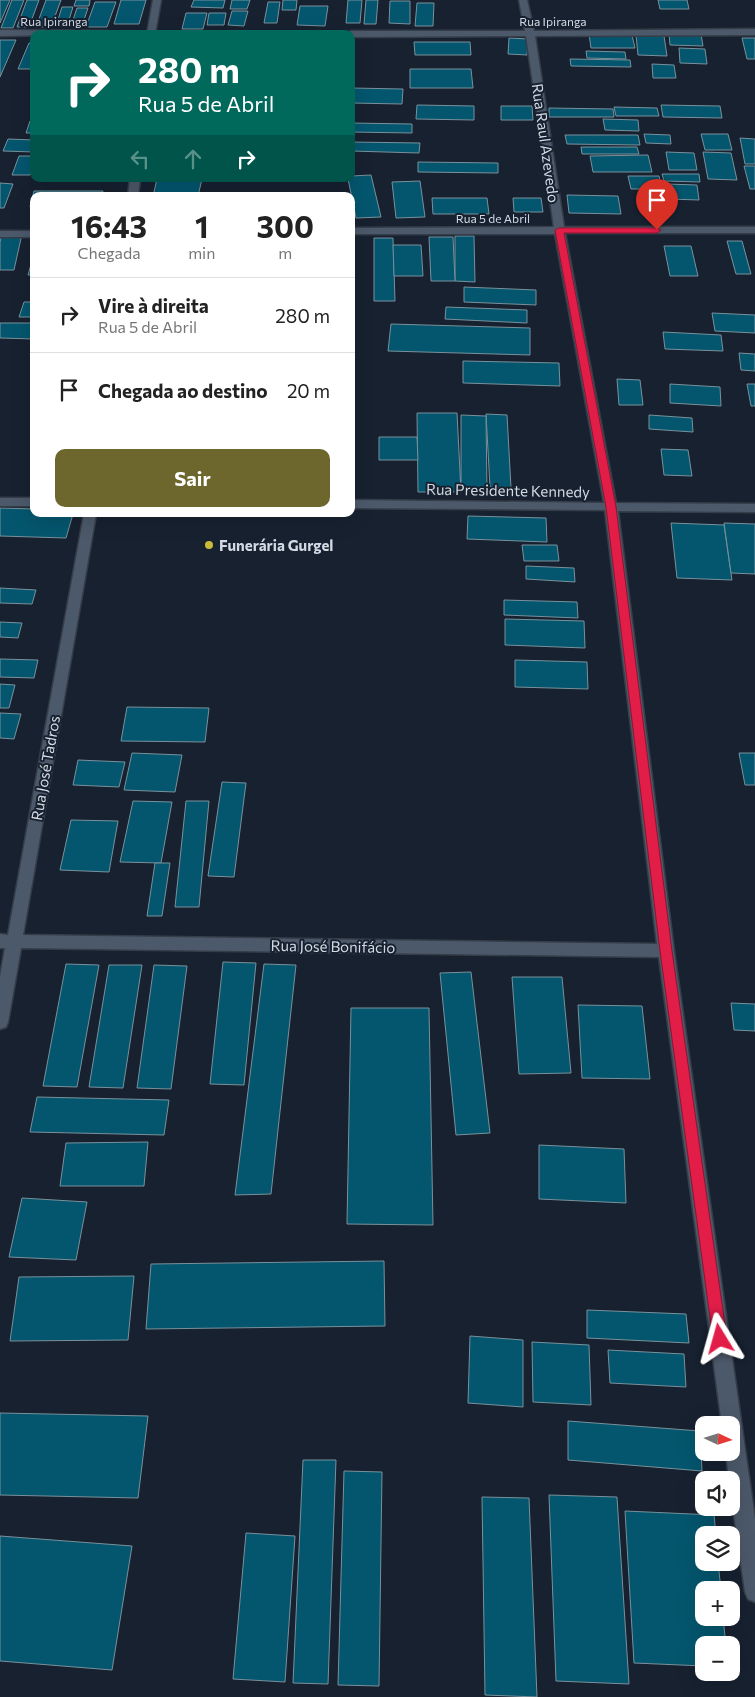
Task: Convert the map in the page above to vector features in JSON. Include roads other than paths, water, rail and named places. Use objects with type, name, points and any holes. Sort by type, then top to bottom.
[{"type":"street","points":[[152,30],[157,0]]},
{"type":"street","name":"Rua Raul Azevedo","points":[[523,0],[530,34],[559,230],[611,507],[666,951],[755,1592]]},
{"type":"street","name":"Rua Ipiranga","points":[[355,34],[755,32]]},
{"type":"street","name":"Rua Ipiranga","points":[[0,33],[30,33]]},
{"type":"street","name":"Rua 5 de Abril","points":[[355,231],[755,230]]},
{"type":"street","points":[[0,234],[30,234]]},
{"type":"street","points":[[0,502],[30,502]]},
{"type":"street","name":"Rua Presidente Kennedy","points":[[355,504],[755,508]]},
{"type":"street","name":"Rua José Tadros","points":[[0,1022],[7,941],[89,517]]},
{"type":"street","name":"Rua José Bonifácio","points":[[7,941],[666,951]]},
{"type":"place","name":"Funerária Gurgel","points":[[209,545]]}]
